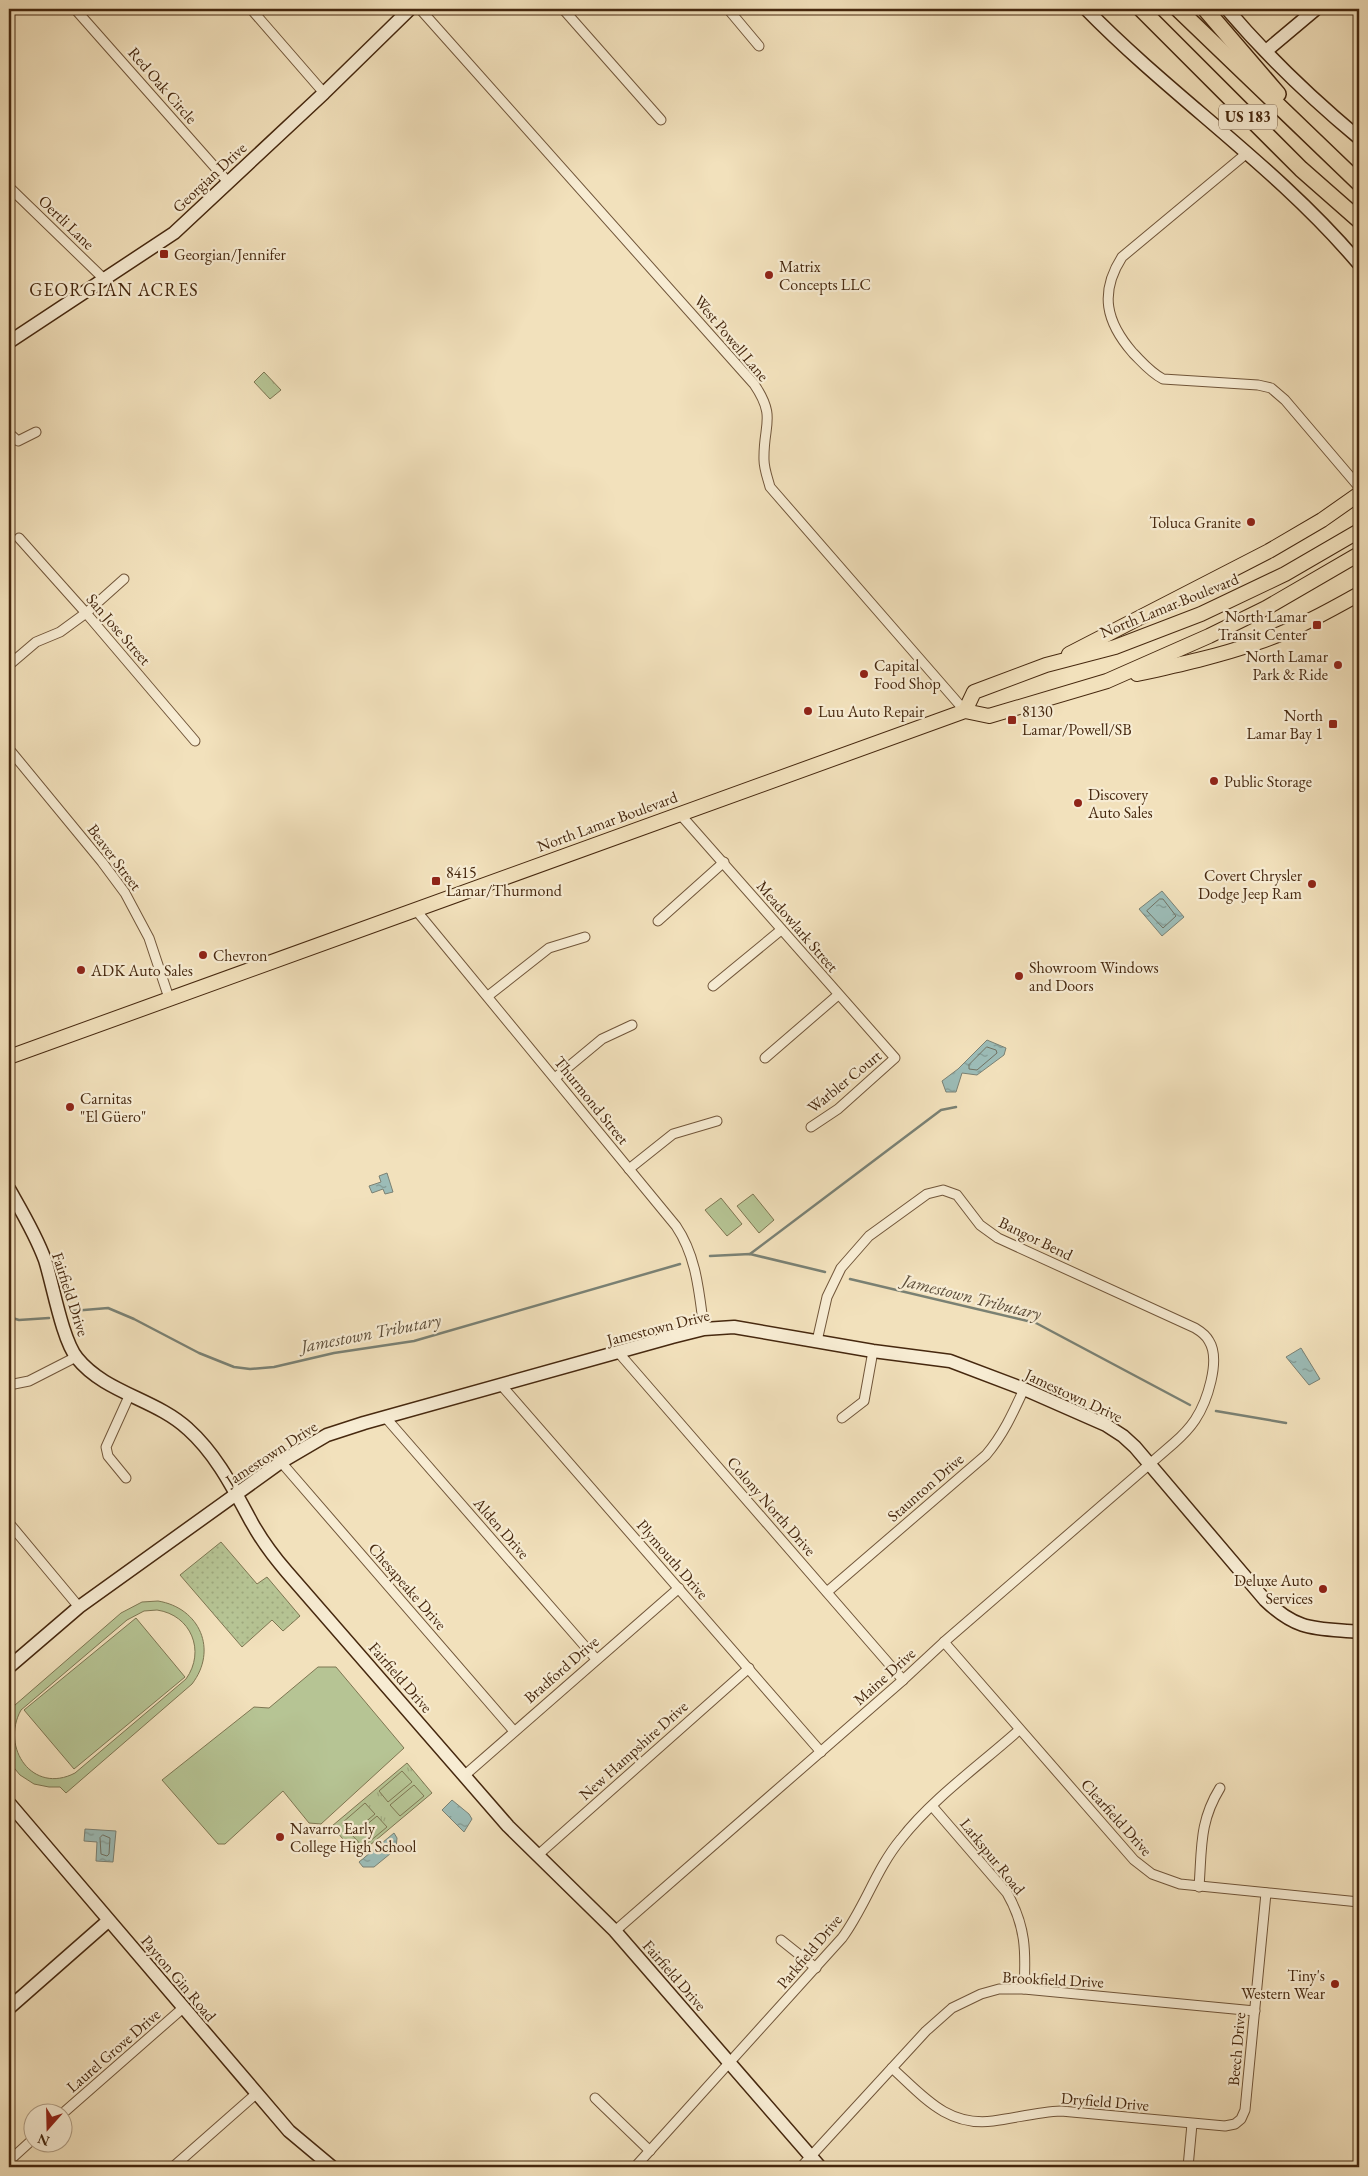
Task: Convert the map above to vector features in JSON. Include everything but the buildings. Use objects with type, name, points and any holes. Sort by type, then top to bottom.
[{"type":"highway","name":"US 183","points":[[1141,9],[1301,169],[1359,220]]},
{"type":"highway","name":"US 183","points":[[1178,9],[1359,183]]},
{"type":"highway","points":[[1205,9],[1268,81],[1310,135]]},
{"type":"main road","points":[[1046,665],[1269,551],[1322,520],[1359,494]]},
{"type":"main road","name":"North Lamar Boulevard","points":[[9,1057],[965,711],[974,692],[1046,665],[1115,647],[1201,614],[1285,574],[1359,531]]},
{"type":"main road","points":[[1107,681],[1252,616],[1309,585],[1359,554]]},
{"type":"main road","points":[[965,711],[988,716],[1107,681],[1210,657],[1260,642],[1304,623],[1359,594]]},
{"type":"street","name":"Red Oak Circle","points":[[76,9],[228,182]]},
{"type":"street","points":[[251,9],[324,93]]},
{"type":"street","name":"Georgian Drive","points":[[9,342],[174,233],[324,93],[410,9]]},
{"type":"street","name":"West Powell Lane","points":[[420,9],[754,384],[764,400],[768,421],[764,461],[770,487],[965,711]]},
{"type":"street","points":[[563,9],[661,120]]},
{"type":"street","points":[[728,9],[759,46]]},
{"type":"street","points":[[1086,9],[1314,214],[1359,264]]},
{"type":"street","points":[[1227,9],[1286,74],[1325,111],[1359,138]]},
{"type":"street","points":[[1266,51],[1316,9]]},
{"type":"street","points":[[1247,154],[1122,257],[1111,278],[1107,301],[1112,323],[1122,341],[1150,372],[1163,378],[1258,385],[1271,388],[1285,400],[1359,487]]},
{"type":"street","name":"Oertli Lane","points":[[9,186],[104,279]]},
{"type":"street","points":[[9,433],[18,441],[36,432]]},
{"type":"street","name":"San Jose Street","points":[[19,538],[195,741]]},
{"type":"street","points":[[9,665],[36,642],[60,632],[86,613],[124,579]]},
{"type":"street","name":"Beaver Street","points":[[9,750],[102,862],[125,893],[149,938],[170,998]]},
{"type":"street","name":"Meadowlark Street","points":[[679,813],[724,862],[838,995],[896,1058]]},
{"type":"street","points":[[658,921],[724,862]]},
{"type":"street","name":"Thurmond Street","points":[[415,909],[555,1078],[685,1240],[697,1278],[704,1329]]},
{"type":"street","points":[[714,986],[781,930]]},
{"type":"street","points":[[488,996],[548,948],[586,937]]},
{"type":"street","points":[[765,1058],[838,995]]},
{"type":"street","points":[[555,1078],[602,1039],[632,1025]]},
{"type":"street","name":"Warbler Court","points":[[811,1127],[838,1109],[896,1058]]},
{"type":"street","points":[[629,1169],[673,1134],[717,1121]]},
{"type":"street","name":"Fairfield Drive","points":[[9,1189],[35,1237],[44,1259],[69,1342],[76,1357],[100,1378],[164,1410],[187,1427],[207,1449],[238,1493],[252,1523],[277,1560],[508,1826],[615,1932],[820,2167]]},
{"type":"street","name":"Bangor Bend","points":[[816,1341],[827,1297],[841,1268],[852,1254],[869,1236],[928,1194],[943,1190],[951,1192],[962,1201],[980,1225],[998,1238],[1185,1323],[1208,1338],[1214,1354],[1211,1379],[1196,1418],[1174,1443]]},
{"type":"street","name":"Jamestown Drive","points":[[9,1667],[80,1607],[281,1462],[328,1435],[704,1329],[734,1327],[873,1351],[950,1361],[1024,1389],[1106,1425],[1123,1436],[1151,1466],[1265,1600],[1280,1614],[1302,1626],[1359,1632]]},
{"type":"street","points":[[842,1418],[864,1400],[873,1351]]},
{"type":"street","name":"Colony North Drive","points":[[618,1352],[903,1680]]},
{"type":"street","points":[[9,1385],[30,1381],[76,1357]]},
{"type":"street","name":"Plymouth Drive","points":[[502,1386],[821,1752]]},
{"type":"street","name":"Staunton Drive","points":[[827,1592],[986,1454],[997,1442],[1008,1424],[1024,1389]]},
{"type":"street","points":[[126,1478],[108,1456],[106,1448],[130,1394]]},
{"type":"street","name":"Alden Drive","points":[[386,1418],[596,1659]]},
{"type":"street","name":"Maine Drive","points":[[615,1932],[944,1642],[1151,1466],[1174,1443]]},
{"type":"street","name":"Chesapeake Drive","points":[[281,1462],[513,1730]]},
{"type":"street","points":[[9,1523],[80,1607]]},
{"type":"street","name":"Bradford Drive","points":[[464,1775],[513,1730],[679,1588]]},
{"type":"street","name":"Clearfield Drive","points":[[944,1642],[1019,1730],[1143,1868],[1165,1880],[1199,1887],[1359,1902]]},
{"type":"street","name":"New Hampshire Drive","points":[[538,1855],[749,1668]]},
{"type":"street","name":"Parkfield Drive","points":[[635,2167],[730,2064],[852,1925],[886,1860],[916,1821],[1019,1730]]},
{"type":"street","points":[[1199,1887],[1205,1819],[1209,1806],[1220,1788]]},
{"type":"street","name":"Payton Gin Road","points":[[9,1803],[256,2094],[289,2131],[332,2167]]},
{"type":"street","name":"Larkspur Road","points":[[932,1806],[1007,1894],[1016,1909],[1025,1944],[1024,1989]]},
{"type":"street","name":"Beech Drive","points":[[1241,2119],[1245,2110],[1266,1893]]},
{"type":"street","points":[[9,2008],[108,1921]]},
{"type":"street","points":[[781,1940],[816,1968]]},
{"type":"street","name":"Brookfield Drive","points":[[801,2167],[926,2031],[952,2008],[981,1994],[999,1989],[1024,1989],[1255,2011]]},
{"type":"street","name":"Laurel Grove Drive","points":[[72,2105],[184,2008]]},
{"type":"street","name":"Dryfield Drive","points":[[892,2068],[936,2108],[951,2117],[967,2121],[994,2121],[1043,2111],[1061,2110],[1225,2126],[1235,2124],[1241,2119]]},
{"type":"street","points":[[173,2167],[256,2094]]},
{"type":"street","points":[[595,2098],[650,2151]]},
{"type":"street","points":[[1188,2167],[1192,2124]]},
{"type":"street","points":[[9,2161],[22,2149]]},
{"type":"green space","points":[[264,372],[281,390],[270,399],[254,382]]},
{"type":"green space","points":[[753,1194],[774,1220],[759,1233],[737,1206]]},
{"type":"green space","points":[[721,1198],[742,1224],[727,1236],[705,1210]]},
{"type":"green space","points":[[221,1542],[257,1584],[267,1577],[300,1616],[283,1631],[272,1620],[242,1647],[180,1575]]},
{"type":"green space","points":[[158,1601],[173,1605],[185,1612],[194,1621],[204,1645],[204,1658],[200,1671],[192,1684],[66,1793],[60,1787],[34,1784],[20,1775],[10,1763],[9,1713],[15,1705],[121,1613],[142,1602]],"holes":[[[157,1610],[169,1613],[179,1619],[186,1627],[192,1636],[195,1646],[195,1657],[186,1679],[75,1773],[60,1778],[46,1778],[34,1773],[24,1764],[18,1752],[15,1739],[16,1725],[21,1710],[127,1620],[144,1611]]]},
{"type":"green space","points":[[136,1618],[185,1677],[74,1769],[24,1710]]},
{"type":"green space","points":[[318,1667],[336,1667],[404,1748],[321,1824],[309,1823],[283,1791],[225,1844],[218,1844],[162,1780],[254,1707],[269,1708]]},
{"type":"green space","points":[[407,1763],[432,1793],[357,1856],[332,1826]]},
{"type":"green space","points":[[402,1771],[412,1782],[388,1802],[379,1791]]},
{"type":"green space","points":[[414,1785],[424,1796],[400,1816],[390,1805]]},
{"type":"green space","points":[[365,1803],[375,1814],[351,1834],[342,1823]]},
{"type":"green space","points":[[377,1816],[387,1827],[363,1847],[353,1836]]},
{"type":"water","points":[[1162,891],[1184,917],[1162,936],[1139,909]]},
{"type":"water","points":[[987,1040],[1006,1048],[1004,1055],[977,1075],[962,1073],[956,1092],[946,1092],[942,1081],[958,1069]]},
{"type":"water","points":[[387,1173],[393,1192],[385,1194],[383,1189],[372,1193],[369,1186],[381,1182],[379,1176]]},
{"type":"water","points":[[1301,1348],[1320,1379],[1309,1385],[1286,1357]]},
{"type":"water","points":[[452,1800],[469,1814],[472,1819],[464,1832],[442,1810]]},
{"type":"water","points":[[85,1829],[116,1831],[113,1862],[96,1861],[97,1842],[84,1841]]},
{"type":"water","points":[[394,1833],[397,1838],[396,1849],[374,1867],[363,1867],[359,1862]]},
{"type":"waterway","points":[[750,1254],[941,1110],[956,1107]]},
{"type":"waterway","name":"Jamestown Tributary","points":[[710,1256],[750,1254],[825,1272]]},
{"type":"waterway","name":"Jamestown Tributary","points":[[72,1311],[108,1308],[134,1319],[199,1353],[234,1367],[250,1369],[274,1367],[334,1353],[414,1341],[680,1264]]},
{"type":"waterway","name":"Jamestown Tributary","points":[[850,1279],[1036,1323],[1190,1405]]},
{"type":"waterway","name":"Jamestown Tributary","points":[[9,1317],[19,1320],[49,1318]]},
{"type":"waterway","name":"Jamestown Tributary","points":[[1216,1411],[1286,1423]]},
{"type":"place","name":"Georgian/Jennifer","points":[[164,254]]},
{"type":"place","name":"Matrix Concepts LLC","points":[[769,275]]},
{"type":"place","name":"Toluca Granite","points":[[1251,522]]},
{"type":"place","name":"North Lamar Transit Center","points":[[1317,625]]},
{"type":"place","name":"North Lamar Park & Ride","points":[[1338,665]]},
{"type":"place","name":"Capital Food Shop","points":[[864,674]]},
{"type":"place","name":"Luu Auto Repair","points":[[808,711]]},
{"type":"place","name":"8130 Lamar/Powell/SB","points":[[1012,720]]},
{"type":"place","name":"North Lamar Bay 1","points":[[1333,724]]},
{"type":"place","name":"Public Storage","points":[[1214,781]]},
{"type":"place","name":"Discovery Auto Sales","points":[[1078,803]]},
{"type":"place","name":"8415 Lamar/Thurmond","points":[[436,881]]},
{"type":"place","name":"Covert Chrysler Dodge Jeep Ram","points":[[1312,884]]},
{"type":"place","name":"Chevron","points":[[203,955]]},
{"type":"place","name":"ADK Auto Sales","points":[[81,970]]},
{"type":"place","name":"Showroom Windows and Doors","points":[[1019,976]]},
{"type":"place","name":"Carnitas \"El Güero\"","points":[[70,1107]]},
{"type":"place","name":"Deluxe Auto Services","points":[[1323,1589]]},
{"type":"place","name":"Navarro Early College High School","points":[[280,1837]]},
{"type":"place","name":"Tiny's Western Wear","points":[[1335,1984]]},
{"type":"district","name":"GEORGIAN ACRES","points":[[114,290]]}]
